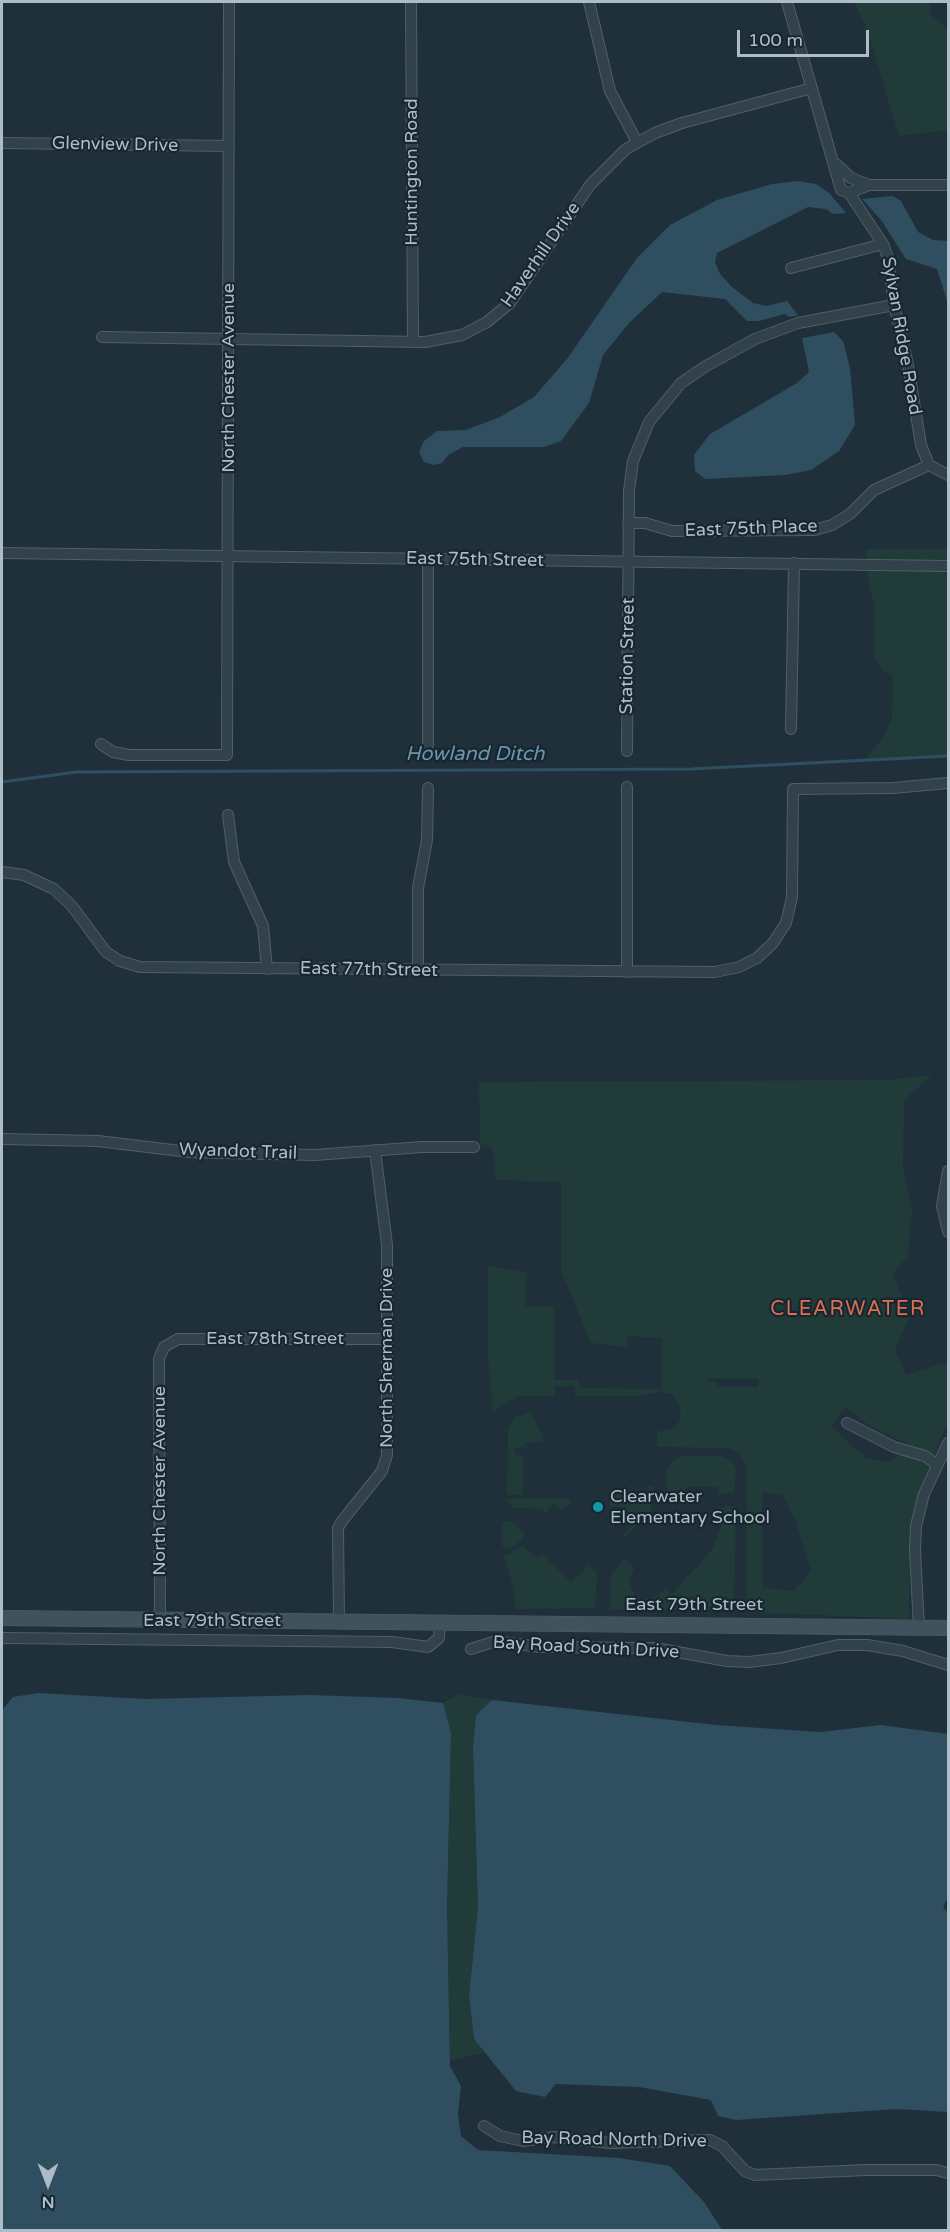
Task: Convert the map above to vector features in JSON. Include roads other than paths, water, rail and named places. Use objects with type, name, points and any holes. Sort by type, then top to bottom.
[{"type":"street","name":"North Chester Avenue","points":[[101,744],[113,753],[129,755],[227,755],[230,2]]},
{"type":"street","name":"Huntington Road","points":[[411,2],[413,342]]},
{"type":"street","points":[[589,2],[610,91],[637,142]]},
{"type":"street","name":"Sylvan Ridge Road","points":[[787,2],[842,190],[849,193],[883,244],[889,263],[894,305],[909,365],[921,445],[929,465]]},
{"type":"street","name":"Haverhill Drive","points":[[102,337],[433,342],[462,335],[488,322],[504,309],[522,287],[590,185],[616,157],[637,142],[682,123],[812,88]]},
{"type":"street","name":"Glenview Drive","points":[[2,143],[229,146]]},
{"type":"street","points":[[835,164],[851,178],[869,186]]},
{"type":"street","points":[[849,193],[869,186],[948,184]]},
{"type":"street","points":[[791,268],[883,244]]},
{"type":"street","name":"Station Street","points":[[627,751],[629,483],[639,444],[657,410],[681,383],[705,366],[774,330],[822,317],[894,305]]},
{"type":"street","points":[[929,465],[948,475]]},
{"type":"street","name":"East 75th Place","points":[[628,523],[645,523],[672,531],[815,530],[839,521],[874,490],[929,465]]},
{"type":"street","name":"East 75th Street","points":[[2,553],[948,566]]},
{"type":"street","points":[[428,559],[428,745]]},
{"type":"street","points":[[791,729],[794,563]]},
{"type":"street","name":"East 77th Street","points":[[2,872],[24,875],[54,889],[72,906],[100,946],[116,959],[149,968],[627,972],[729,970],[748,963],[767,949],[782,930],[791,901],[793,789],[893,788],[948,783]]},
{"type":"street","points":[[627,787],[627,972]]},
{"type":"street","points":[[418,970],[418,888],[427,840],[428,788]]},
{"type":"street","points":[[228,815],[230,845],[234,862],[263,926],[267,969]]},
{"type":"street","name":"Wyandot Trail","points":[[2,1139],[98,1141],[211,1153],[315,1155],[375,1150],[474,1147]]},
{"type":"street","name":"North Sherman Drive","points":[[339,1621],[338,1528],[382,1471],[387,1457],[387,1245],[375,1150]]},
{"type":"street","points":[[948,1171],[942,1206],[948,1232]]},
{"type":"street","name":"East 78th Street","points":[[166,1345],[178,1339],[387,1340]]},
{"type":"street","name":"North Chester Avenue","points":[[160,1619],[159,1359],[166,1345]]},
{"type":"street","points":[[847,1423],[894,1447],[925,1456],[937,1465]]},
{"type":"street","points":[[919,1628],[915,1535],[921,1502],[948,1443]]},
{"type":"street","name":"East 79th Street","points":[[2,1618],[948,1628]]},
{"type":"street","name":"East 79th Street","points":[[2,1638],[392,1641],[428,1647],[439,1638],[440,1622]]},
{"type":"street","name":"Bay Road South Drive","points":[[471,1649],[483,1643],[508,1641],[539,1647],[663,1649],[723,1660],[749,1662],[781,1658],[838,1645],[867,1645],[903,1651],[948,1665]]},
{"type":"street","name":"Bay Road North Drive","points":[[484,2126],[500,2136],[523,2141],[554,2137],[611,2143],[710,2140],[722,2146],[745,2171],[755,2175],[866,2170],[936,2170],[948,2173]]},
{"type":"water","points":[[798,181],[816,184],[829,193],[846,213],[833,214],[826,209],[808,207],[717,253],[715,262],[720,274],[732,287],[753,303],[766,306],[787,301],[798,315],[790,317],[785,314],[759,321],[747,321],[725,299],[662,292],[630,322],[603,355],[589,403],[561,441],[544,447],[463,447],[448,455],[442,463],[434,465],[424,462],[419,452],[424,441],[437,431],[466,430],[500,417],[534,397],[567,359],[637,258],[670,225],[717,200],[772,184]]},
{"type":"water","points":[[893,196],[901,201],[918,232],[933,240],[948,241],[948,304],[937,269],[906,259],[881,220],[862,199]]},
{"type":"water","points":[[834,332],[843,341],[850,368],[855,425],[839,451],[811,470],[785,475],[705,479],[695,471],[694,455],[710,434],[797,383],[809,372],[802,338]]},
{"type":"water","points":[[38,1693],[145,1699],[310,1695],[397,1698],[443,1703],[451,1733],[447,1907],[450,2066],[461,2086],[458,2114],[461,2136],[478,2150],[619,2158],[670,2166],[704,2202],[722,2230],[2,2230],[2,1715],[3,1709],[13,1697]]},
{"type":"water","points":[[492,1700],[716,1725],[820,1732],[881,1725],[948,1734],[948,1898],[943,1907],[948,1913],[948,2112],[896,2109],[736,2120],[718,2116],[711,2100],[639,2087],[556,2084],[545,2097],[516,2091],[474,2039],[469,1995],[478,1908],[473,1746],[476,1715]]},
{"type":"waterway","name":"Howland Ditch","points":[[2,782],[76,772],[691,769],[948,756]]},
{"type":"place","name":"Clearwater Elementary School","points":[[598,1507]]},
{"type":"district","name":"CLEARWATER","points":[[848,1310]]}]
